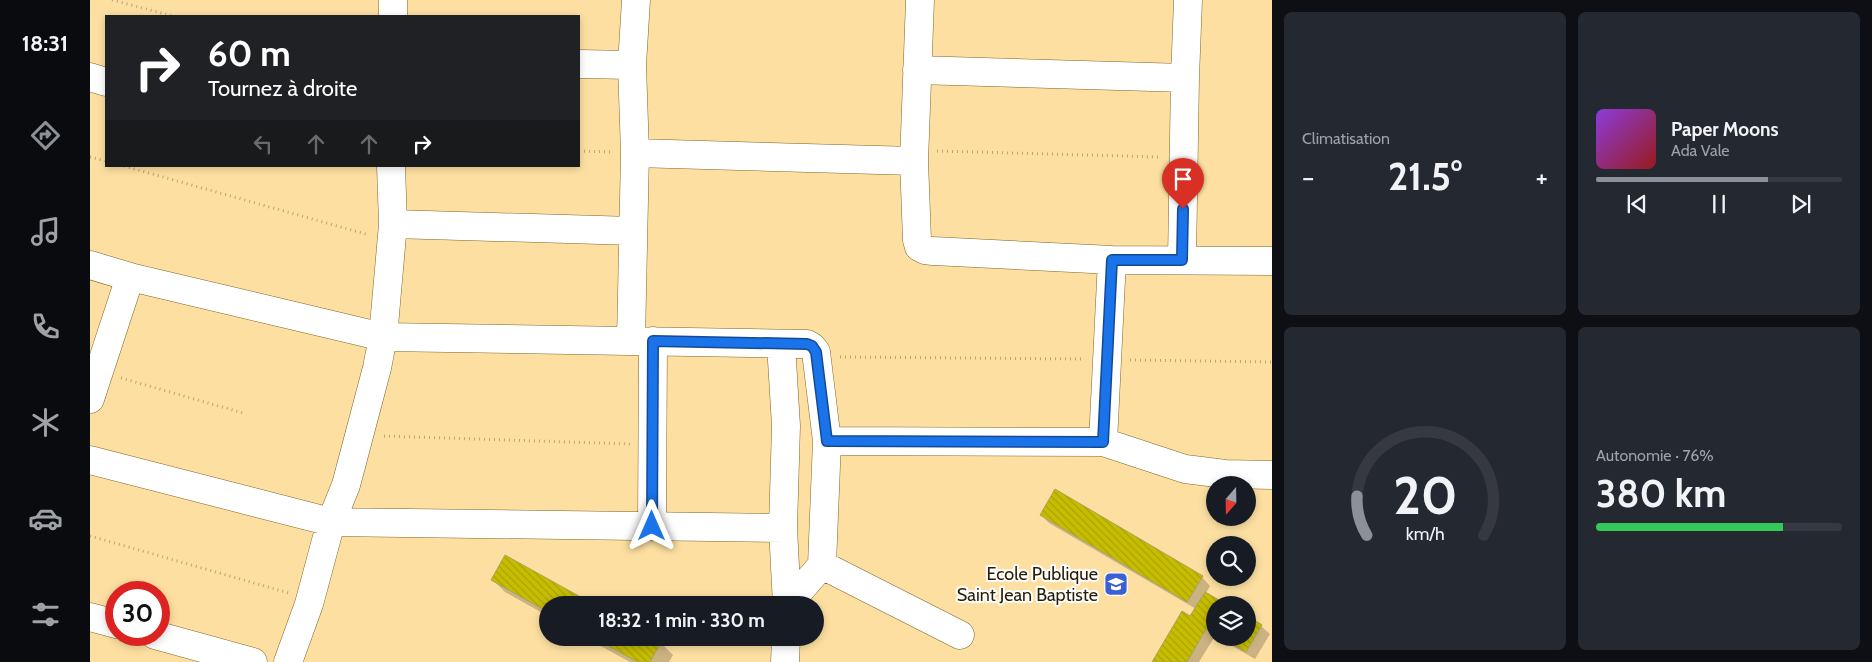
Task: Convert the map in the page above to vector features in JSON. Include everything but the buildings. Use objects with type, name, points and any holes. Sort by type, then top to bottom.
[{"type":"street","points":[[393,0],[393,15]]},
{"type":"street","points":[[636,0],[632,65],[635,153],[633,231],[652,445],[652,526]]},
{"type":"street","points":[[920,0],[914,156],[917,240],[919,247],[925,250],[1112,260],[1272,261]]},
{"type":"street","points":[[1182,260],[1188,0]]},
{"type":"street","points":[[580,64],[632,65]]},
{"type":"street","points":[[917,70],[1185,78]]},
{"type":"street","points":[[90,77],[105,82]]},
{"type":"street","points":[[635,153],[914,156]]},
{"type":"street","points":[[288,662],[310,599],[331,522],[346,485],[361,435],[377,368],[382,337],[392,233],[391,167]]},
{"type":"street","points":[[392,233],[633,231]]},
{"type":"street","points":[[1103,442],[1112,260]]},
{"type":"street","points":[[90,266],[382,337],[807,344],[812,346],[817,357],[827,441],[822,565],[787,605],[783,528],[786,426],[781,344]]},
{"type":"street","points":[[90,399],[130,277]]},
{"type":"street","points":[[827,441],[1103,442],[1185,469],[1225,474],[1272,475]]},
{"type":"street","points":[[90,460],[331,522],[783,528]]},
{"type":"street","points":[[822,565],[960,635]]},
{"type":"street","points":[[90,617],[105,621]]},
{"type":"street","points":[[170,639],[253,662]]},
{"type":"street","points":[[785,662],[786,646]]},
{"type":"path","points":[[112,0],[169,15]]},
{"type":"path","points":[[580,151],[635,153]]},
{"type":"path","points":[[914,156],[1184,157]]},
{"type":"path","points":[[90,157],[105,161]]},
{"type":"path","points":[[128,167],[392,233]]},
{"type":"path","points":[[817,357],[1272,362]]},
{"type":"path","points":[[100,372],[242,413]]},
{"type":"path","points":[[361,435],[652,445]]},
{"type":"path","points":[[90,536],[310,599]]},
{"type":"place","name":"Ecole Publique Saint Jean Baptiste","points":[[1116,584]]},
{"type":"route","points":[[652,526],[653,341],[807,344],[812,346],[816,352],[827,441],[1103,442],[1112,260],[1182,260],[1183,209]]}]
